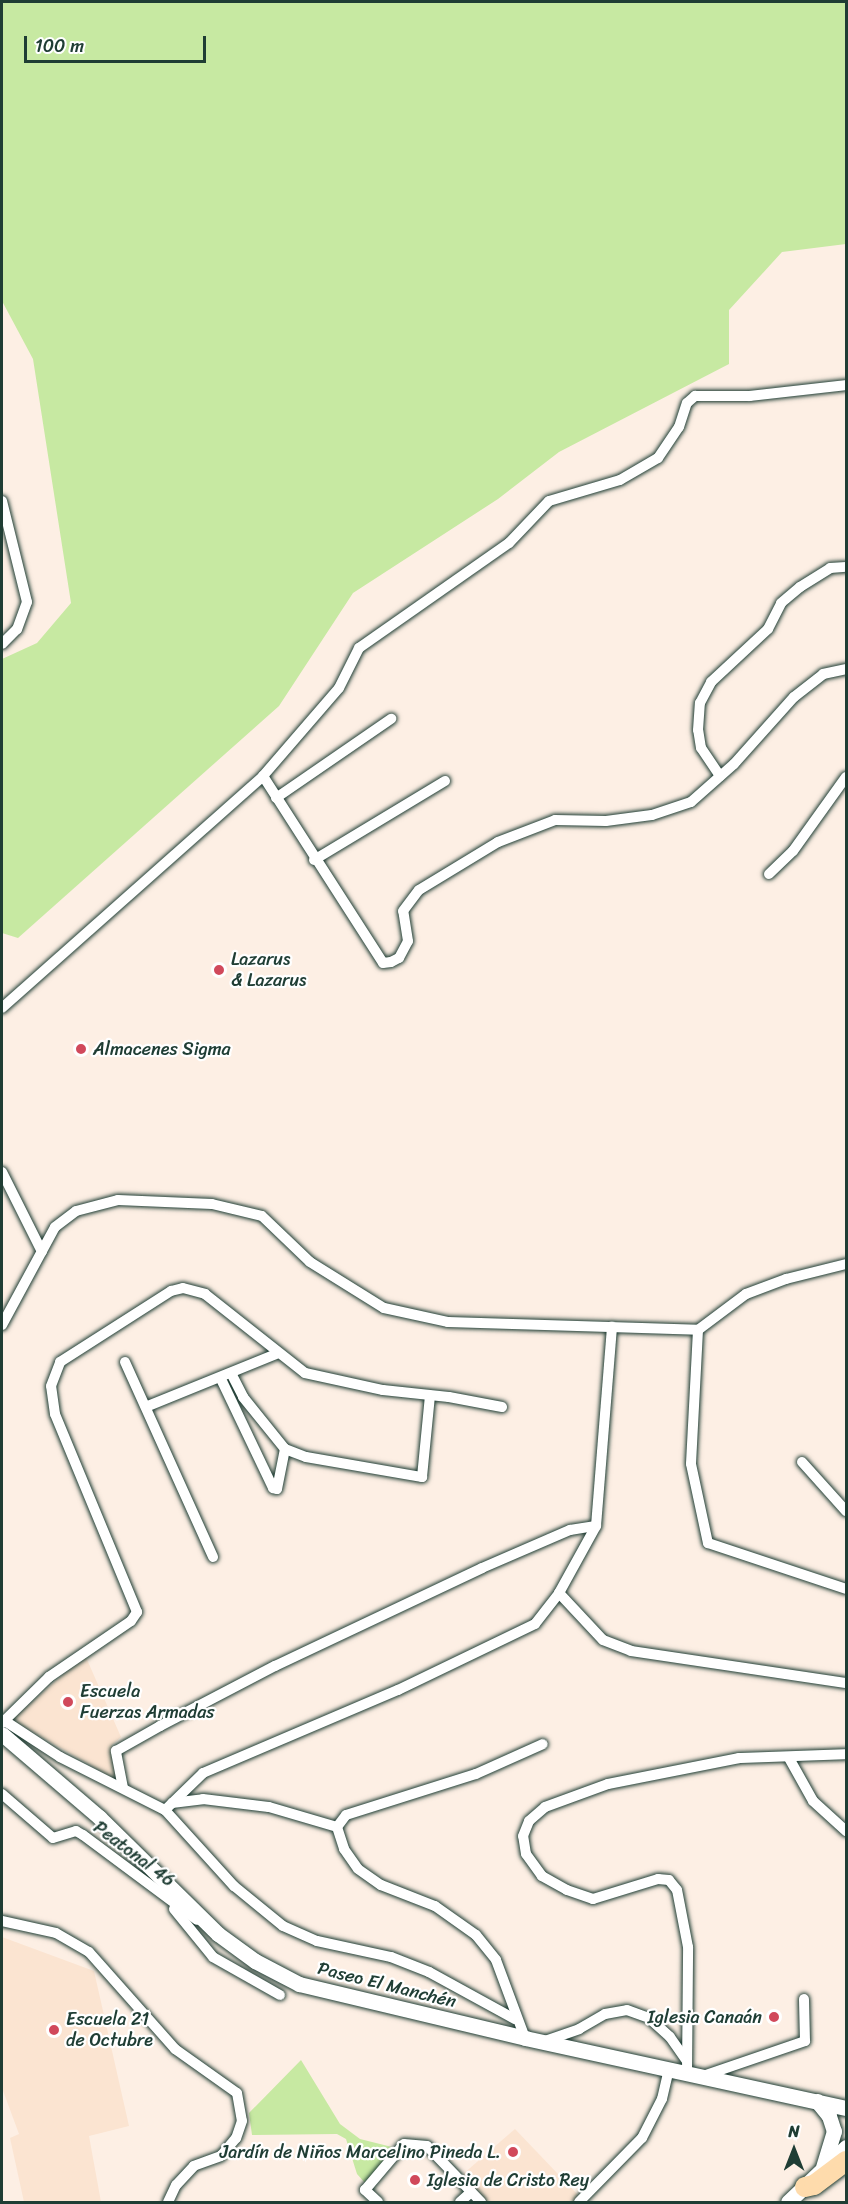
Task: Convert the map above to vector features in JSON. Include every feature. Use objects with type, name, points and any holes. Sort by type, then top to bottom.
[{"type":"highway","points":[[805,2187],[814,2185],[846,2161]]},
{"type":"street","points":[[2,1008],[263,777],[339,688],[359,648],[509,543],[549,501],[620,480],[658,458],[679,427],[687,403],[695,396],[750,396],[846,385]]},
{"type":"street","points":[[2,501],[27,602],[16,629],[2,644]]},
{"type":"street","points":[[720,776],[701,748],[698,730],[700,703],[711,682],[768,629],[782,603],[800,587],[830,568],[846,567]]},
{"type":"street","points":[[263,777],[314,860],[383,963],[391,962],[399,958],[408,941],[403,911],[419,890],[498,842],[555,820],[606,821],[652,816],[691,802],[720,776],[794,697],[823,674],[846,669]]},
{"type":"street","points":[[276,798],[391,719]]},
{"type":"street","points":[[769,874],[793,851],[846,777]]},
{"type":"street","points":[[314,860],[445,781]]},
{"type":"street","points":[[2,1172],[42,1252]]},
{"type":"street","points":[[2,1325],[55,1227],[76,1210],[118,1200],[212,1204],[262,1216],[310,1262],[384,1308],[408,1316],[513,1327],[698,1330],[746,1294],[786,1279],[846,1264]]},
{"type":"street","points":[[502,1407],[332,1380],[305,1373],[276,1354],[239,1318],[205,1294],[183,1288],[171,1291],[60,1362],[51,1386],[55,1414],[137,1612],[49,1677],[3,1726],[123,1788],[169,1807],[234,1886],[283,1926],[317,1941],[391,1958],[429,1972],[515,2019]]},
{"type":"street","points":[[169,1807],[203,1773],[398,1690],[517,1635],[535,1624],[559,1593],[596,1526],[612,1327]]},
{"type":"street","points":[[698,1330],[691,1464],[708,1543],[846,1589]]},
{"type":"street","points":[[148,1406],[276,1354]]},
{"type":"street","points":[[125,1362],[148,1406],[213,1557]]},
{"type":"street","points":[[226,1376],[285,1449],[306,1457],[422,1477],[430,1395]]},
{"type":"street","points":[[226,1376],[273,1488],[277,1489],[285,1449]]},
{"type":"street","points":[[802,1462],[846,1510]]},
{"type":"street","points":[[123,1788],[116,1751],[160,1726],[275,1666],[482,1568],[570,1530],[596,1526]]},
{"type":"street","points":[[559,1593],[603,1640],[631,1652],[846,1683]]},
{"type":"street","name":"Paseo El Manchén","points":[[3,1726],[218,1934],[255,1961],[299,1984],[669,2070],[687,2068],[703,2076],[844,2109]]},
{"type":"street","points":[[337,1827],[346,1815],[476,1774],[543,1744]]},
{"type":"street","points":[[687,2068],[688,1947],[677,1890],[669,1880],[593,1899],[542,1876],[526,1854],[523,1836],[529,1821],[545,1807],[608,1784],[739,1758],[789,1758],[846,1754]]},
{"type":"street","points":[[789,1758],[813,1801],[846,1831]]},
{"type":"street","name":"Peatonal 46","points":[[2,1794],[53,1838],[76,1831],[84,1835],[169,1901],[218,1934]]},
{"type":"street","points":[[169,1807],[203,1799],[269,1807],[337,1827]]},
{"type":"street","points":[[337,1827],[344,1848],[358,1869],[381,1884],[435,1906],[476,1935],[496,1960],[515,2019],[525,2038]]},
{"type":"street","points":[[169,1901],[213,1957],[280,1995]]},
{"type":"street","points":[[2,1921],[56,1933],[89,1952],[175,2049],[237,2093],[242,2121],[236,2138],[221,2156],[194,2166],[176,2185],[168,2202]]},
{"type":"street","points":[[703,2076],[805,2041],[804,1999]]},
{"type":"street","points":[[542,2042],[579,2030],[605,2014],[627,2010],[649,2018],[670,2037],[687,2068]]},
{"type":"street","points":[[579,2202],[642,2138],[662,2099],[669,2070]]},
{"type":"street","points":[[817,2102],[829,2115],[834,2131],[821,2171]]},
{"type":"street","points":[[378,2202],[365,2190],[404,2144],[427,2146],[481,2202]]},
{"type":"street","points":[[788,2202],[846,2147]]},
{"type":"street","points":[[460,2202],[471,2192]]},
{"type":"shaded area","name":"Escuela Fuerzas Armadas","points":[[85,1655],[121,1737],[112,1745],[118,1781],[12,1720]]},
{"type":"shaded area","name":"Escuela 21 de Octubre","points":[[2,1937],[94,1971],[129,2126],[89,2136],[101,2202],[24,2202],[10,2138],[19,2134],[2,2088]]},
{"type":"shaded area","name":"Jardín de Niños Marcelino Pineda L.","points":[[515,2129],[579,2196],[573,2202],[487,2202],[462,2175]]},
{"type":"green space","points":[[2,2],[846,2],[846,244],[782,252],[729,310],[729,364],[559,452],[498,499],[353,593],[279,706],[18,938],[2,933],[2,659],[37,643],[71,603],[33,359],[2,301]]},
{"type":"green space","points":[[301,2060],[340,2124],[360,2139],[396,2148],[366,2184],[357,2174],[346,2139],[337,2134],[252,2135],[249,2113]]},
{"type":"place","name":"Lazarus & Lazarus","points":[[219,970]]},
{"type":"place","name":"Almacenes Sigma","points":[[81,1049]]},
{"type":"place","name":"Escuela Fuerzas Armadas","points":[[68,1702]]},
{"type":"place","name":"Iglesia Canaán","points":[[774,2017]]},
{"type":"place","name":"Escuela 21 de Octubre","points":[[54,2030]]},
{"type":"place","name":"Jardín de Niños Marcelino Pineda L.","points":[[513,2152]]},
{"type":"place","name":"Iglesia de Cristo Rey","points":[[415,2180]]}]
